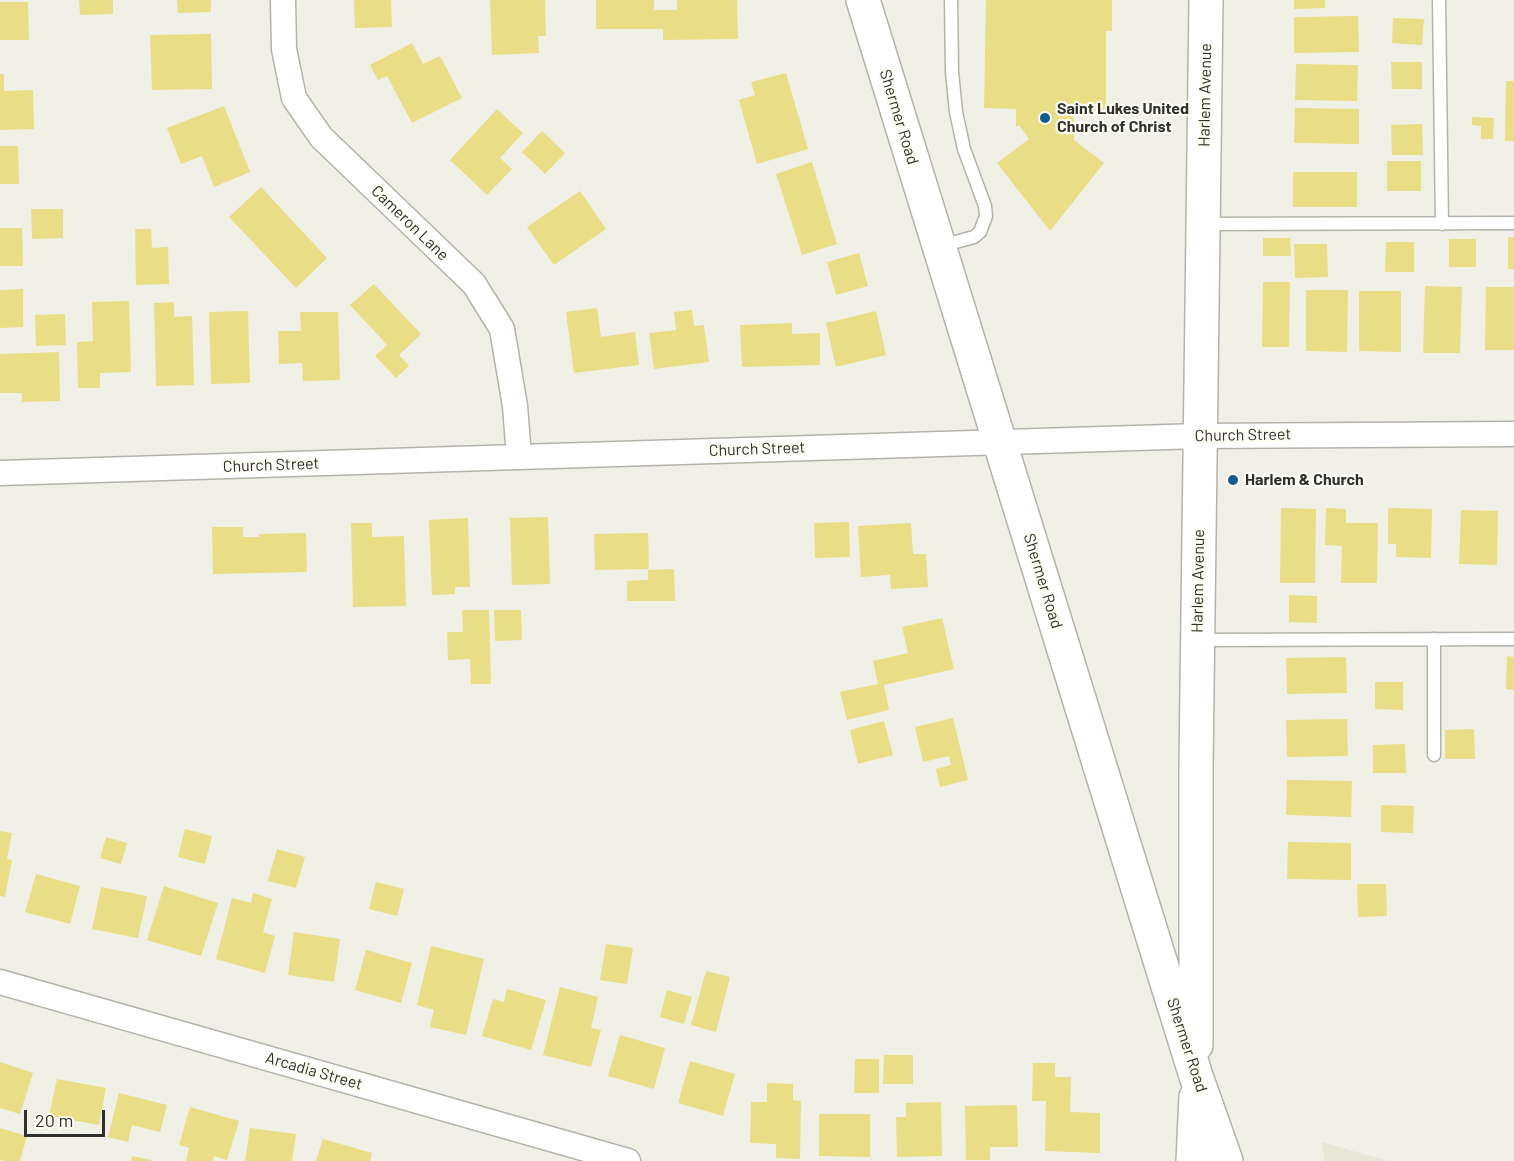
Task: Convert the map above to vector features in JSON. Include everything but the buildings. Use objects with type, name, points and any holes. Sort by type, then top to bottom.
[{"type":"main road","name":"Shermer Road","points":[[863,0],[1196,1076],[1226,1161]]},
{"type":"main road","name":"Harlem Avenue","points":[[1193,1161],[1196,1076],[1196,765],[1206,0]]},
{"type":"street","name":"Cameron Lane","points":[[283,0],[284,49],[294,98],[321,137],[474,284],[502,329],[515,406],[519,457]]},
{"type":"street","name":"Church Street","points":[[0,473],[1200,435],[1514,435]]},
{"type":"street","name":"Arcadia Street","points":[[0,981],[628,1161]]},
{"type":"lane","points":[[940,247],[974,237],[980,232],[986,216],[985,206],[964,149],[956,112],[952,72],[951,0]]},
{"type":"lane","points":[[1439,0],[1442,224]]},
{"type":"lane","points":[[1203,224],[1514,223]]},
{"type":"lane","points":[[1434,639],[1434,755]]},
{"type":"lane","points":[[1198,640],[1514,639]]},
{"type":"shaded area","points":[[1322,1142],[1388,1161],[1325,1161]]},
{"type":"place","name":"Saint Lukes United Church of Christ","points":[[1045,118]]},
{"type":"place","name":"Harlem & Church","points":[[1233,480]]}]
